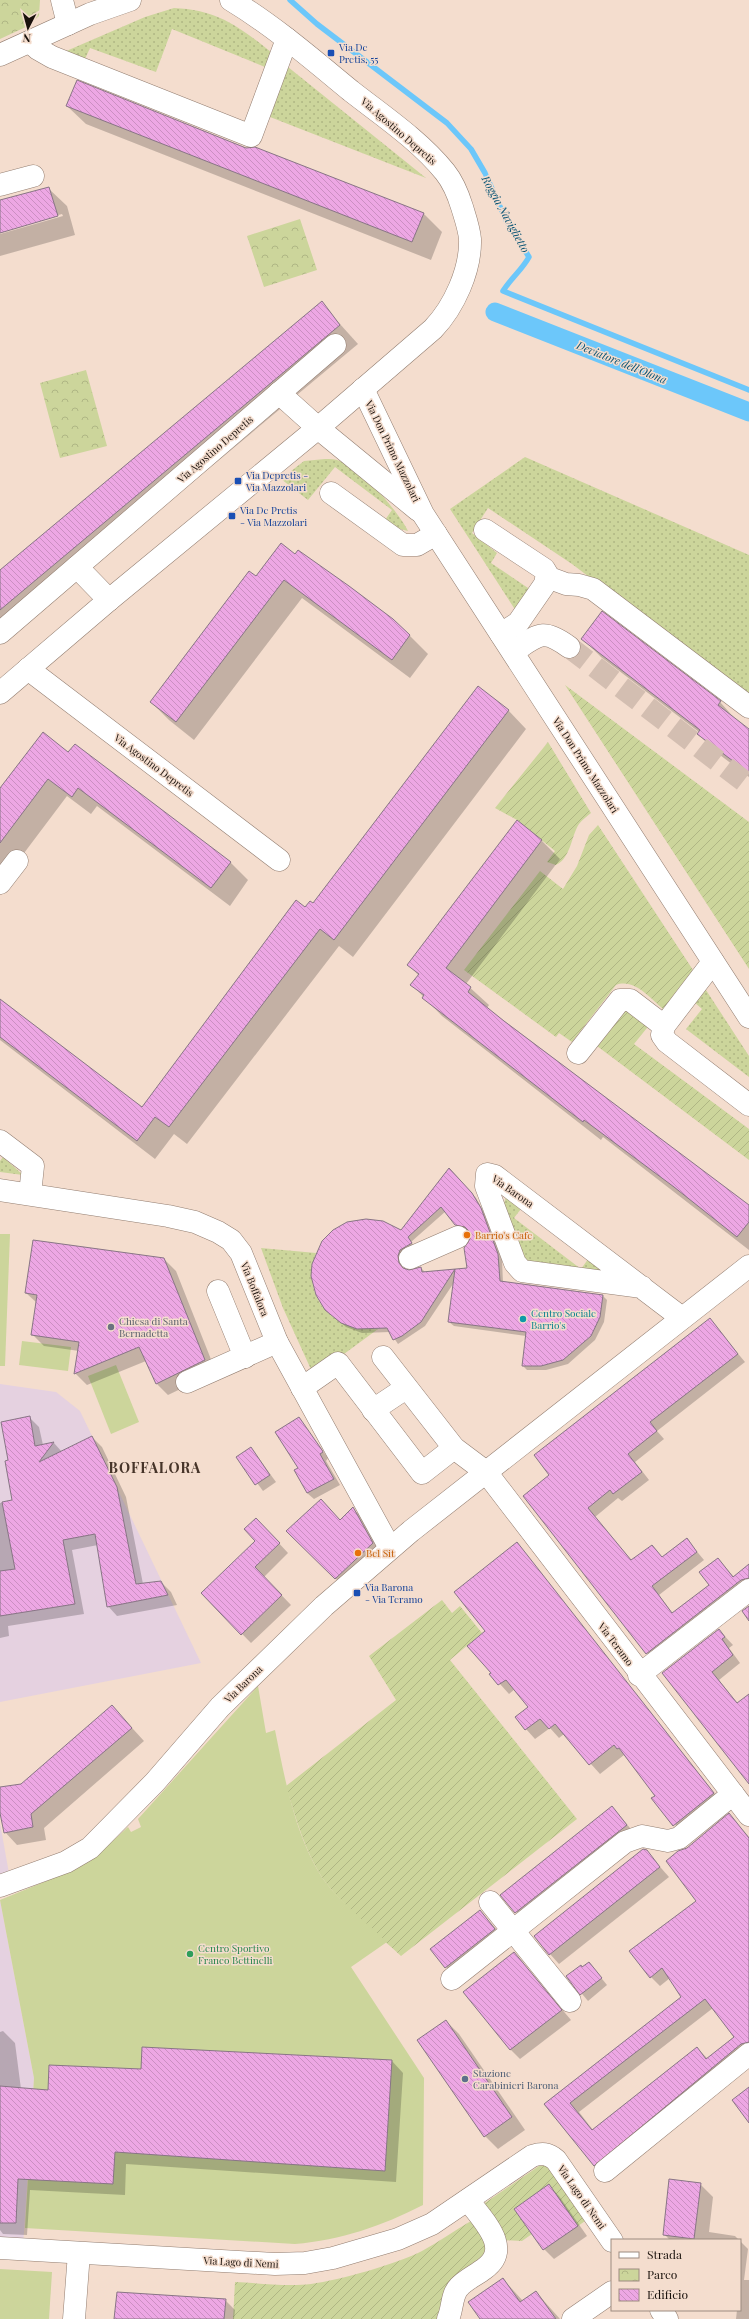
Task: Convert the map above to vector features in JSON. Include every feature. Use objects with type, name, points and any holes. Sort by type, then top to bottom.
[{"type":"street","points":[[62,0],[68,24]]},
{"type":"street","points":[[0,56],[68,24],[85,7],[130,0]]},
{"type":"street","name":"Via Agostino Depretis","points":[[0,693],[109,600],[318,428],[433,329],[448,311],[463,278],[468,258],[469,230],[454,184],[436,162],[426,152],[287,39],[231,0]]},
{"type":"street","points":[[30,42],[38,49],[52,57],[251,136],[287,39]]},
{"type":"street","points":[[0,185],[33,176]]},
{"type":"street","name":"Via Agostino Depretis","points":[[0,633],[335,345]]},
{"type":"street","name":"Via Don Primo Mazzolari","points":[[363,389],[423,514],[749,1017]]},
{"type":"street","points":[[279,393],[318,428]]},
{"type":"street","name":"Via Don Primo Mazzolari","points":[[318,428],[423,514]]},
{"type":"street","points":[[331,493],[404,545],[417,545],[436,534]]},
{"type":"street","points":[[485,530],[544,569],[547,577],[545,584],[518,623],[501,634]]},
{"type":"street","points":[[77,567],[109,600]]},
{"type":"street","points":[[547,577],[566,584],[579,585],[593,589],[749,707]]},
{"type":"street","points":[[513,652],[533,637],[546,634],[557,638],[569,647]]},
{"type":"street","name":"Via Agostino Depretis","points":[[28,669],[279,860]]},
{"type":"street","points":[[0,883],[17,861]]},
{"type":"street","points":[[713,962],[664,1026],[662,1035],[667,1042],[749,1105]]},
{"type":"street","points":[[578,1053],[620,1000],[630,1000],[664,1026]]},
{"type":"street","points":[[0,1141],[33,1166],[30,1194]]},
{"type":"street","name":"Via Barona","points":[[642,1286],[522,1271],[516,1263],[486,1186],[487,1174],[495,1176],[642,1286],[682,1318]]},
{"type":"street","name":"Via Boffalora","points":[[0,1190],[168,1216],[195,1222],[218,1232],[231,1240],[241,1253],[276,1342],[390,1548]]},
{"type":"street","points":[[410,1258],[458,1237]]},
{"type":"street","name":"Via Barona","points":[[0,1886],[66,1862],[90,1848],[155,1782],[220,1706],[324,1606],[390,1548],[749,1266]]},
{"type":"street","points":[[218,1291],[245,1357]]},
{"type":"street","points":[[187,1382],[276,1342]]},
{"type":"street","points":[[383,1357],[454,1448],[486,1472]]},
{"type":"street","points":[[302,1388],[338,1363],[422,1473],[454,1448]]},
{"type":"street","points":[[373,1410],[406,1388]]},
{"type":"street","name":"Via Teramo","points":[[486,1472],[639,1674],[749,1814]]},
{"type":"street","points":[[639,1674],[749,1590]]},
{"type":"street","points":[[452,1979],[625,1842],[642,1836],[668,1841],[678,1838],[733,1794]]},
{"type":"street","points":[[490,1902],[570,2001]]},
{"type":"street","points":[[605,2171],[749,2054]]},
{"type":"street","name":"Via Lago di Nemi","points":[[0,2248],[275,2264],[305,2263],[356,2252],[398,2239],[432,2224],[532,2156],[545,2154],[556,2160],[611,2240]]},
{"type":"street","points":[[448,2319],[456,2291],[460,2286],[494,2261],[497,2255],[498,2247],[493,2236],[468,2200]]},
{"type":"street","points":[[74,2319],[79,2253]]},
{"type":"street","points":[[573,2319],[611,2293]]},
{"type":"shaded area","points":[[0,1384],[56,1392],[80,1411],[201,1663],[0,1702]]},
{"type":"shaded area","points":[[0,1823],[10,1879],[0,1883]]},
{"type":"shaded area","points":[[0,1900],[34,2078],[23,2246],[0,2244]]},
{"type":"green space","points":[[0,0],[40,0],[39,16],[28,26],[0,39]]},
{"type":"green space","points":[[174,8],[189,9],[215,16],[227,21],[248,34],[271,52],[265,67],[172,29],[156,72],[90,48],[85,59],[64,52],[145,17]]},
{"type":"green space","points":[[288,67],[426,178],[270,117]]},
{"type":"green space","points":[[300,219],[317,270],[264,287],[247,236]]},
{"type":"green space","points":[[86,370],[107,446],[60,458],[40,383]]},
{"type":"green space","points":[[525,457],[749,555],[749,698],[572,564],[488,508],[472,533],[497,553],[491,563],[531,590],[516,611],[450,509]]},
{"type":"green space","points":[[325,459],[340,461],[349,465],[358,472],[388,502],[408,531],[400,529],[385,520],[392,510],[335,467],[308,500],[281,479],[304,461]]},
{"type":"green space","points":[[565,685],[749,822],[749,969]]},
{"type":"green space","points":[[548,742],[591,813],[579,824],[568,852],[561,862],[556,865],[547,862],[555,851],[517,820],[495,808]]},
{"type":"green space","points":[[598,825],[693,970],[663,1009],[641,990],[629,984],[616,985],[572,1042],[559,1033],[556,1037],[464,970],[540,871],[563,889],[577,866],[589,835]]},
{"type":"green space","points":[[704,987],[749,1056],[749,1077],[686,1029],[702,1009],[693,1001]]},
{"type":"green space","points":[[633,1009],[651,1023],[634,1044],[749,1129],[749,1160],[597,1046],[617,1013]]},
{"type":"green space","points":[[3,1157],[23,1175],[0,1172],[0,1161]]},
{"type":"green space","points":[[506,1197],[524,1205],[514,1218],[581,1269],[591,1255],[602,1271],[527,1265],[504,1203]]},
{"type":"green space","points":[[0,1234],[10,1234],[5,1366],[0,1366]]},
{"type":"green space","points":[[261,1248],[316,1253],[312,1269],[313,1284],[317,1297],[324,1309],[334,1318],[347,1325],[378,1329],[314,1376],[283,1308]]},
{"type":"green space","points":[[22,1341],[71,1347],[68,1371],[19,1365]]},
{"type":"green space","points":[[116,1365],[139,1422],[111,1434],[88,1376]]},
{"type":"green space","points":[[442,1600],[452,1613],[460,1606],[482,1633],[450,1660],[577,1819],[401,1956],[352,1912],[326,1883],[307,1849],[286,1786],[396,1700],[369,1656]]},
{"type":"green space","name":"Centro Sportivo Franco Bettinelli","points":[[258,1686],[266,1733],[275,1730],[293,1810],[299,1829],[316,1866],[326,1883],[340,1899],[387,1942],[351,1967],[424,2078],[423,2205],[377,2226],[361,2231],[329,2239],[295,2244],[25,2228],[34,2078],[0,1900],[78,1868],[95,1857],[128,1827],[131,1832],[141,1827],[138,1819]]},
{"type":"green space","points":[[549,2165],[588,2219],[578,2226],[549,2185],[514,2209],[532,2234],[522,2241],[502,2240],[479,2207],[539,2166]]},
{"type":"green space","points":[[471,2221],[490,2247],[441,2319],[233,2319],[235,2282],[302,2285],[352,2275],[384,2266],[411,2256],[422,2251]]},
{"type":"green space","points":[[0,2269],[52,2272],[49,2319],[0,2319]]},
{"type":"building","points":[[77,80],[246,148],[255,147],[424,213],[412,242],[66,106]]},
{"type":"building","points":[[49,187],[58,216],[0,233],[0,200]]},
{"type":"building","points":[[322,301],[340,325],[0,610],[0,570]]},
{"type":"building","points":[[281,543],[295,554],[298,550],[349,586],[393,619],[410,635],[392,660],[284,580],[176,722],[150,702],[249,571],[256,576]]},
{"type":"building","points":[[602,611],[721,701],[718,705],[749,729],[749,773],[697,734],[700,730],[581,639]]},
{"type":"building","points":[[478,686],[509,710],[334,940],[320,929],[169,1127],[155,1117],[137,1141],[0,1037],[0,999],[142,1107],[296,900],[305,907],[310,901],[313,903]]},
{"type":"building","points":[[43,732],[68,752],[75,744],[231,862],[211,888],[78,788],[72,797],[48,779],[0,843],[0,788]]},
{"type":"building","points":[[517,820],[542,840],[446,968],[471,987],[468,992],[504,1021],[749,1205],[749,1222],[737,1237],[674,1187],[584,1120],[583,1122],[422,998],[424,995],[410,985],[419,974],[407,965]]},
{"type":"building","points":[[449,1168],[472,1193],[481,1208],[498,1254],[500,1281],[603,1295],[600,1317],[591,1336],[563,1360],[541,1366],[522,1366],[526,1332],[448,1322],[455,1269],[421,1322],[402,1336],[393,1340],[387,1328],[357,1329],[341,1323],[325,1310],[316,1295],[311,1276],[312,1264],[322,1241],[333,1230],[347,1222],[366,1219],[383,1221],[401,1230]],"holes":[[[441,1207],[455,1225],[465,1227],[470,1232],[470,1239],[464,1248],[467,1268],[422,1272],[421,1267],[409,1270],[403,1268],[399,1263],[398,1256],[400,1250],[412,1243],[408,1237]]]},
{"type":"building","points":[[33,1240],[164,1258],[205,1360],[156,1384],[139,1347],[74,1374],[79,1342],[31,1335],[37,1295],[25,1293]]},
{"type":"building","points":[[710,1318],[738,1354],[650,1422],[657,1431],[628,1454],[642,1472],[613,1494],[610,1490],[588,1508],[631,1560],[652,1545],[662,1557],[687,1538],[697,1552],[652,1586],[672,1613],[709,1585],[699,1572],[718,1558],[733,1577],[749,1564],[749,1578],[741,1580],[646,1654],[523,1496],[549,1475],[534,1455]]},
{"type":"building","points":[[30,1416],[35,1446],[54,1442],[39,1462],[92,1436],[117,1487],[136,1584],[161,1581],[168,1595],[107,1607],[95,1534],[63,1540],[75,1604],[0,1616],[0,1571],[15,1569],[2,1502],[12,1500],[5,1461],[8,1460],[1,1422]]},
{"type":"building","points":[[299,1417],[322,1450],[323,1452],[320,1454],[334,1479],[307,1493],[294,1470],[298,1468],[275,1432]]},
{"type":"building","points":[[251,1447],[270,1475],[255,1485],[236,1457]]},
{"type":"building","points":[[321,1499],[340,1520],[353,1507],[373,1543],[335,1579],[286,1531]]},
{"type":"building","points":[[256,1518],[280,1543],[255,1567],[282,1595],[241,1635],[201,1593],[255,1541],[244,1529]]},
{"type":"building","points":[[517,1542],[714,1793],[673,1826],[651,1798],[655,1796],[619,1748],[617,1749],[614,1745],[589,1765],[555,1724],[549,1729],[540,1719],[525,1730],[515,1717],[528,1707],[506,1680],[498,1685],[489,1674],[491,1673],[467,1646],[485,1631],[454,1592]]},
{"type":"building","points":[[749,1606],[749,1621],[742,1611]]},
{"type":"building","points":[[719,1629],[725,1637],[722,1639],[733,1655],[712,1672],[737,1703],[749,1694],[749,1784],[662,1673]]},
{"type":"building","points":[[112,1705],[132,1728],[31,1814],[33,1827],[4,1833],[0,1813],[0,1787],[21,1784]]},
{"type":"building","points":[[612,1806],[627,1825],[515,1913],[500,1895]]},
{"type":"building","points":[[729,1813],[749,1838],[749,2042],[741,2044],[594,2166],[544,2104],[681,1997],[662,1968],[650,1978],[629,1951],[696,1901],[666,1861],[678,1851],[687,1848]],"holes":[[[705,1999],[734,2037],[706,2059],[697,2047],[592,2130],[570,2103]]]},
{"type":"building","points":[[643,1849],[647,1850],[660,1867],[549,1955],[534,1936]]},
{"type":"building","points":[[480,1910],[495,1929],[445,1968],[430,1949]]},
{"type":"building","points":[[514,1952],[562,2010],[510,2050],[463,1992]]},
{"type":"building","points":[[589,1962],[602,1978],[580,1995],[566,1976],[581,1965],[582,1967]]},
{"type":"building","name":"Stazione Carabinieri Barona","points":[[446,2020],[512,2117],[484,2137],[417,2040]]},
{"type":"building","points":[[142,2047],[392,2060],[385,2171],[115,2152],[113,2184],[18,2179],[16,2223],[0,2223],[0,2086],[48,2090],[49,2065],[141,2069]]},
{"type":"building","points":[[749,2087],[749,2123],[732,2100]]},
{"type":"building","points":[[669,2179],[701,2183],[694,2239],[663,2235]]},
{"type":"building","points":[[549,2184],[578,2226],[543,2250],[514,2209]]},
{"type":"building","points":[[503,2278],[520,2302],[536,2291],[556,2319],[480,2319],[468,2302]]},
{"type":"building","points":[[117,2292],[226,2299],[224,2319],[114,2319]]},
{"type":"waterway","name":"Roggia Naviglietto","points":[[290,0],[317,24],[447,123],[471,149],[485,173],[506,220],[529,257],[503,291],[749,390]]},
{"type":"waterway","name":"Deviatore dell'Olona","points":[[495,312],[749,412]]},
{"type":"tunnel","points":[[569,647],[749,785]]},
{"type":"place","name":"Via De Pretis, 55","points":[[331,53]]},
{"type":"place","name":"Via Depretis - Via Mazzolari","points":[[238,481]]},
{"type":"place","name":"Via De Pretis - Via Mazzolari","points":[[232,516]]},
{"type":"place","name":"Barrio's Cafe","points":[[467,1235]]},
{"type":"place","name":"Centro Sociale Barrio's","points":[[523,1319]]},
{"type":"place","name":"Chiesa di Santa Bernadetta","points":[[111,1327]]},
{"type":"place","name":"Bel Sit","points":[[358,1553]]},
{"type":"place","name":"Via Barona - Via Teramo","points":[[357,1593]]},
{"type":"place","name":"Centro Sportivo Franco Bettinelli","points":[[190,1954]]},
{"type":"place","name":"Stazione Carabinieri Barona","points":[[465,2079]]},
{"type":"district","name":"BOFFALORA","points":[[155,1467]]}]
